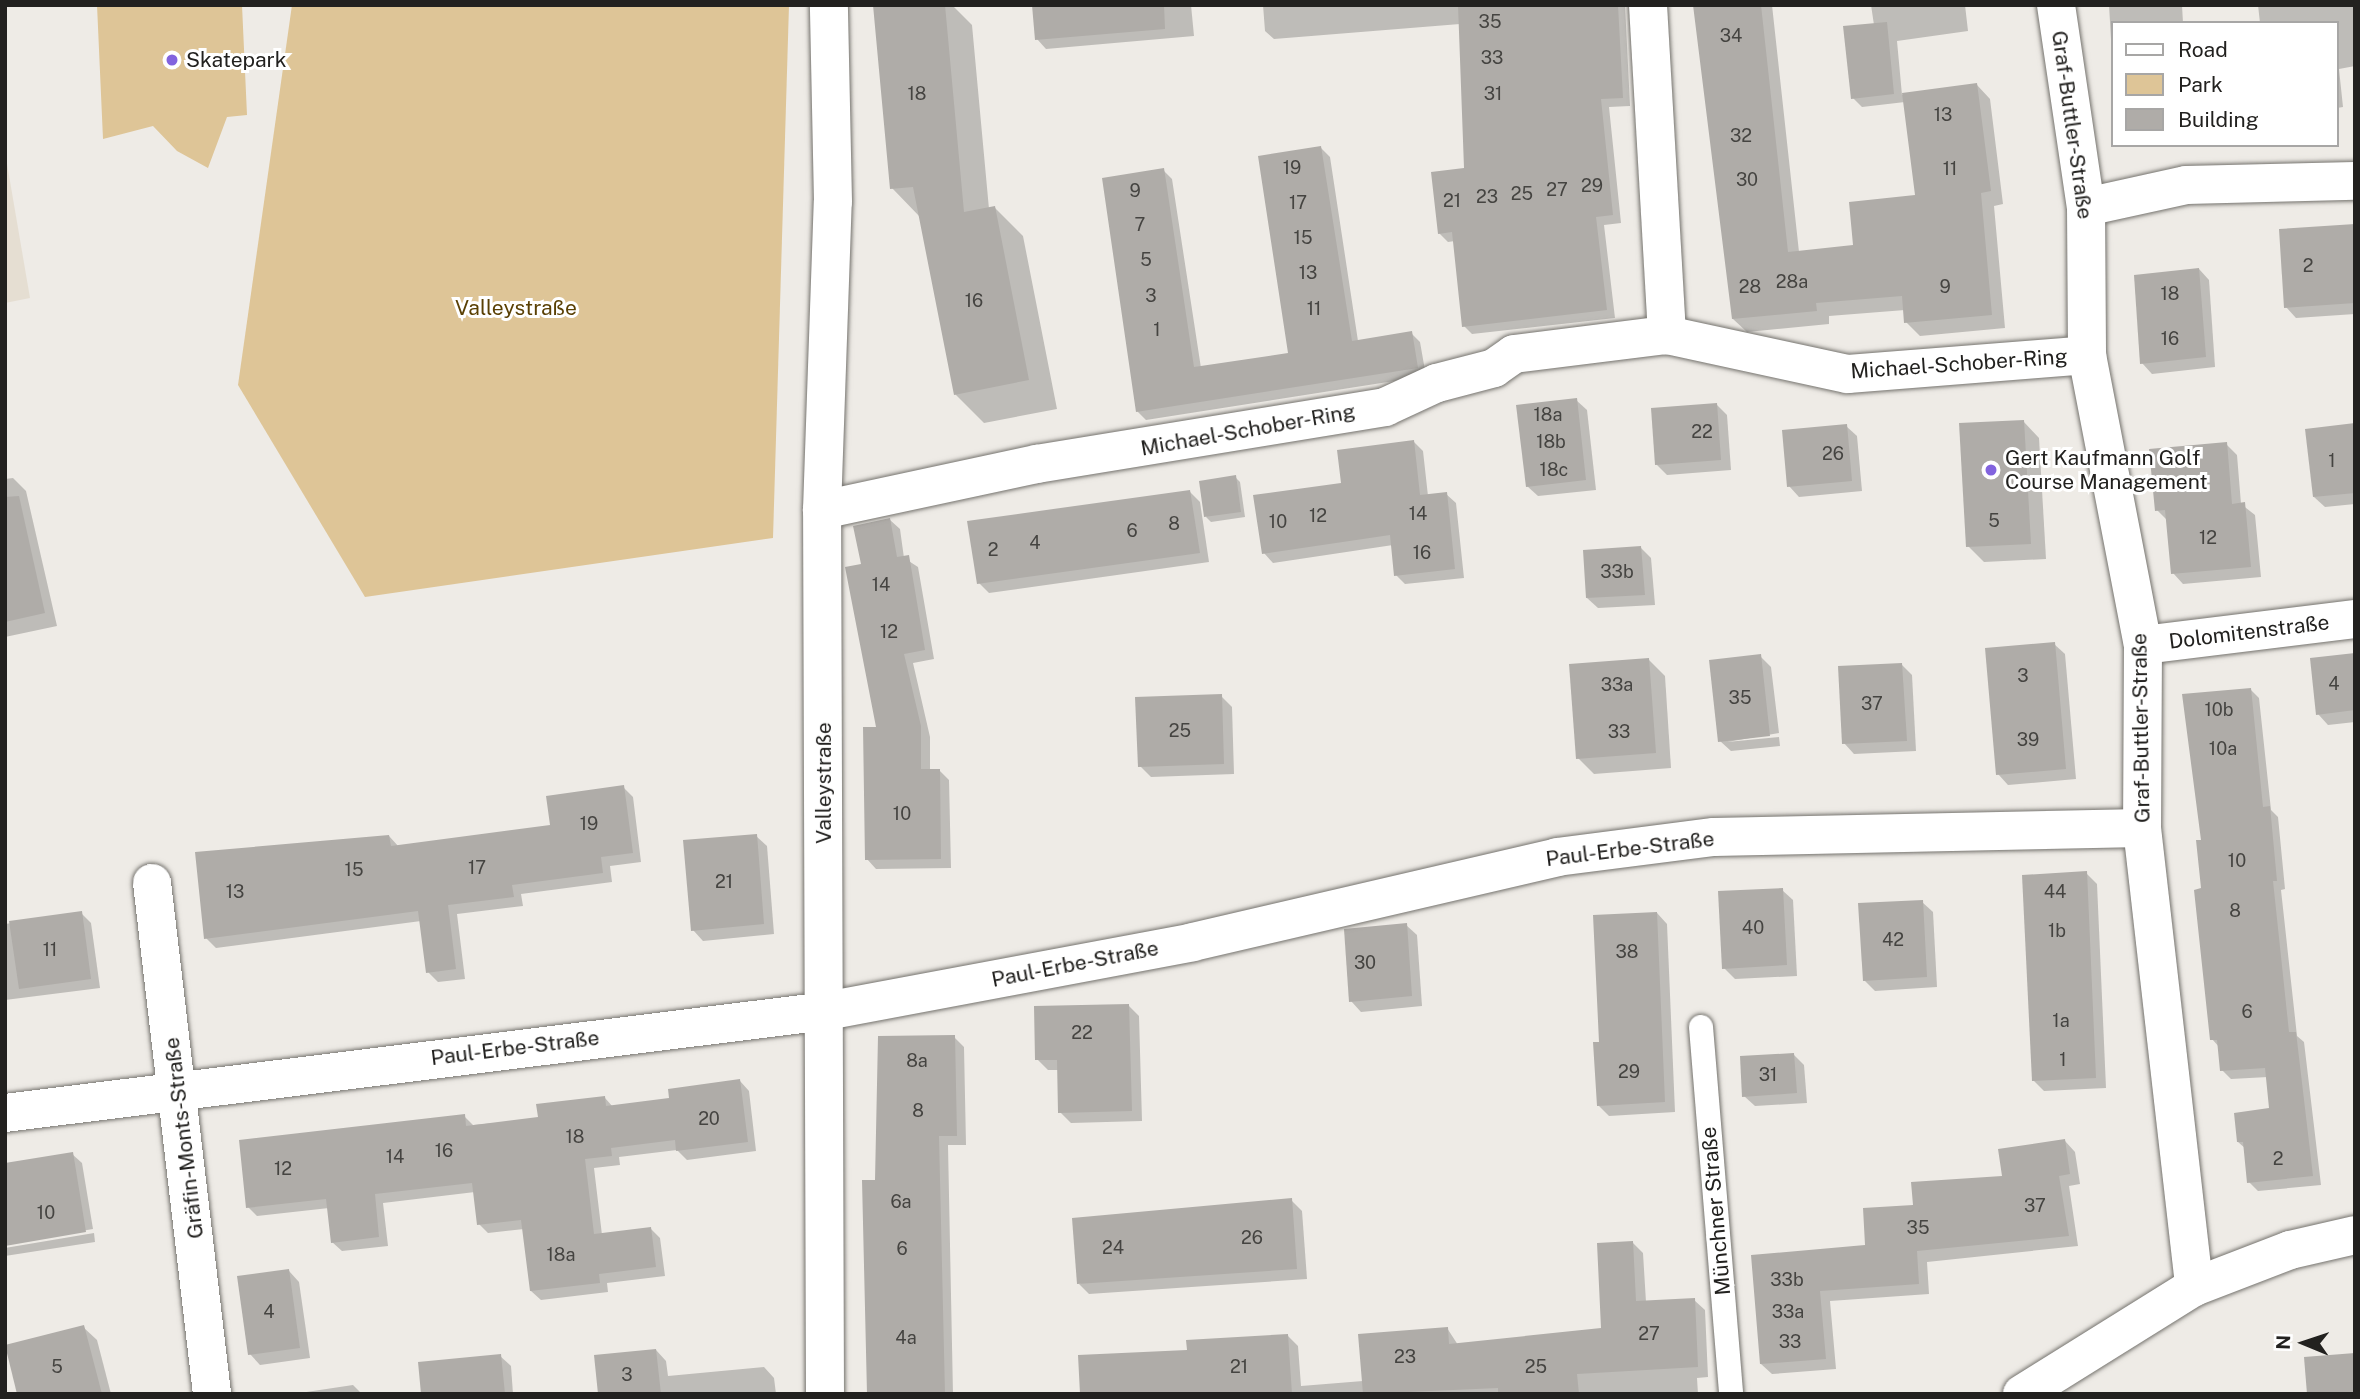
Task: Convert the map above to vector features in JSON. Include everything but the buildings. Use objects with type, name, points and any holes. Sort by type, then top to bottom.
[{"type":"street","name":"Valleystraße","points":[[825,1394],[826,1011],[822,509],[833,202],[829,5]]},
{"type":"street","points":[[1648,5],[1667,335]]},
{"type":"street","name":"Graf-Buttler-Straße","points":[[2056,5],[2086,207],[2087,355],[2143,645],[2142,828],[2194,1287]]},
{"type":"street","points":[[2086,207],[2186,185],[2355,181]]},
{"type":"street","name":"Michael-Schober-Ring","points":[[822,509],[1037,464],[1385,407],[1437,383],[1494,368],[1514,354],[1667,335],[1848,374],[2087,355]]},
{"type":"street","name":"Dolomitenstraße","points":[[2143,645],[2355,619]]},
{"type":"street","name":"Paul-Erbe-Straße","points":[[5,1113],[179,1089],[826,1011],[1193,942],[1557,857],[1714,837],[2142,828]]},
{"type":"street","name":"Gräfin-Monts-Straße","points":[[152,883],[179,1089],[212,1394]]},
{"type":"street","points":[[2022,1394],[2194,1287],[2290,1250],[2355,1236]]},
{"type":"lane","name":"Münchner Straße","points":[[1701,1027],[1731,1394]]},
{"type":"shaded area","points":[[5,152],[30,298],[5,303]]},
{"type":"green space","name":"Skatepark","points":[[97,5],[242,5],[247,115],[227,117],[208,168],[177,151],[153,126],[103,139]]},
{"type":"green space","name":"Valleystraße","points":[[292,5],[789,5],[773,538],[365,597],[238,385]]},
{"type":"place","name":"Skatepark","points":[[172,60]]},
{"type":"place","name":"Gert Kaufmann Golf Course Management","points":[[1991,470]]}]
